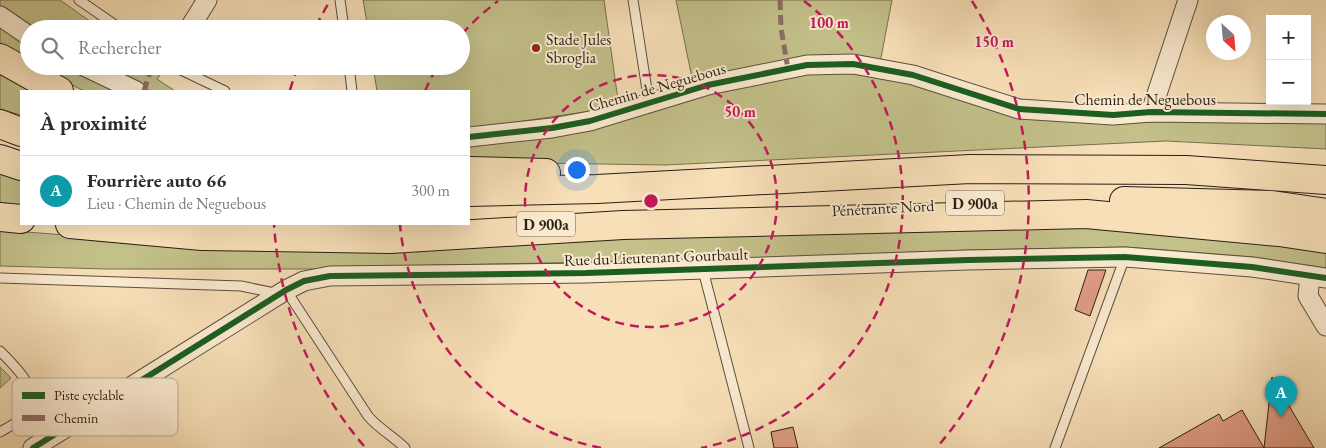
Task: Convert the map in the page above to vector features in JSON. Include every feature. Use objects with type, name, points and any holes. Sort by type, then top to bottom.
[{"type":"highway","points":[[0,58],[20,69]]},
{"type":"highway","points":[[30,75],[56,90]]},
{"type":"highway","points":[[0,124],[20,132]]},
{"type":"highway","points":[[970,169],[1168,156],[1326,162]]},
{"type":"highway","points":[[0,158],[20,166]]},
{"type":"highway","name":"D 900a","points":[[470,192],[597,189],[970,169],[1186,170],[1326,180]]},
{"type":"highway","points":[[470,171],[579,174],[850,175]]},
{"type":"highway","name":"Pénétrante Nord","points":[[470,223],[623,225],[892,207],[1050,200],[1272,205],[1326,212]]},
{"type":"highway","points":[[81,225],[202,236],[390,239],[623,225],[1086,214],[1279,232],[1326,239]]},
{"type":"highway","points":[[0,217],[20,219]]},
{"type":"street","points":[[195,20],[207,0]]},
{"type":"street","points":[[1151,112],[1188,0]]},
{"type":"street","points":[[0,16],[20,30]]},
{"type":"street","name":"Chemin de Neguebous","points":[[470,137],[552,128],[590,121],[708,85],[807,65],[853,64],[913,75],[1019,108],[1113,115],[1151,112],[1326,114]]},
{"type":"street","points":[[103,75],[134,90]]},
{"type":"street","name":"Rue du Lieutenant Gourbault","points":[[145,378],[282,292],[304,281],[330,276],[703,270],[968,260],[1125,257],[1252,267],[1318,277]]},
{"type":"street","points":[[1318,277],[1308,296],[1326,326]]},
{"type":"street","name":"Rue du Lieutenant Gourbault","points":[[34,448],[53,436]]},
{"type":"lane","points":[[79,0],[108,20]]},
{"type":"lane","points":[[340,0],[343,20]]},
{"type":"lane","points":[[634,0],[649,103]]},
{"type":"lane","points":[[191,75],[223,90]]},
{"type":"lane","points":[[350,75],[352,90]]},
{"type":"lane","points":[[1055,448],[1125,257]]},
{"type":"lane","points":[[703,270],[749,448]]},
{"type":"lane","points":[[0,278],[241,286],[282,292],[372,421],[383,431],[391,434],[405,448]]},
{"type":"lane","points":[[0,351],[24,378]]},
{"type":"lane","points":[[0,432],[12,424]]},
{"type":"shaded area","points":[[0,0],[60,0],[88,20],[20,20],[20,22],[0,8]]},
{"type":"shaded area","name":"Stade Jules Sbroglia","points":[[363,0],[604,0],[619,107],[470,129],[470,90],[377,90],[374,75],[470,75],[470,20],[366,20]]},
{"type":"shaded area","points":[[676,0],[892,0],[880,63],[693,83]]},
{"type":"shaded area","points":[[0,22],[20,38],[20,57],[0,45]]},
{"type":"shaded area","points":[[0,66],[40,90],[20,90],[20,115],[0,109]]},
{"type":"shaded area","points":[[852,72],[911,82],[1018,116],[1326,122],[1326,149],[1166,141],[665,165],[470,162],[470,145],[710,92],[808,73]]},
{"type":"shaded area","points":[[53,75],[86,75],[116,90],[82,90]]},
{"type":"shaded area","points":[[117,75],[160,75],[157,79],[174,90],[149,90]]},
{"type":"shaded area","points":[[0,174],[20,181],[20,212],[0,209]]},
{"type":"shaded area","points":[[1085,227],[1278,245],[1326,252],[1326,268],[1253,257],[1126,247],[968,250],[703,260],[337,267],[319,269],[106,269],[0,266],[0,230],[212,246]]},
{"type":"shaded area","points":[[0,367],[11,378],[0,388]]},
{"type":"building","points":[[1088,270],[1106,270],[1090,316],[1075,310]]},
{"type":"building","points":[[1272,377],[1314,448],[1264,448]]},
{"type":"building","points":[[1242,410],[1264,448],[1159,448],[1219,414],[1223,421]]},
{"type":"building","points":[[793,427],[798,448],[774,448],[771,432]]},
{"type":"marked path","points":[[780,0],[781,28],[788,69]]},
{"type":"marked path","points":[[144,90],[149,75]]},
{"type":"cycle path","points":[[470,137],[552,128],[590,121],[708,85],[807,65],[853,64],[913,75],[1019,109],[1113,115],[1151,112],[1326,114]]},
{"type":"cycle path","points":[[145,378],[286,290],[304,281],[330,276],[586,273],[968,260],[1125,257],[1252,267],[1326,278]]},
{"type":"cycle path","points":[[33,448],[52,436]]},
{"type":"place","name":"Stade Jules Sbroglia","points":[[536,48]]},
{"type":"place","name":"Fourrière auto 66","points":[[1281,417]]}]
